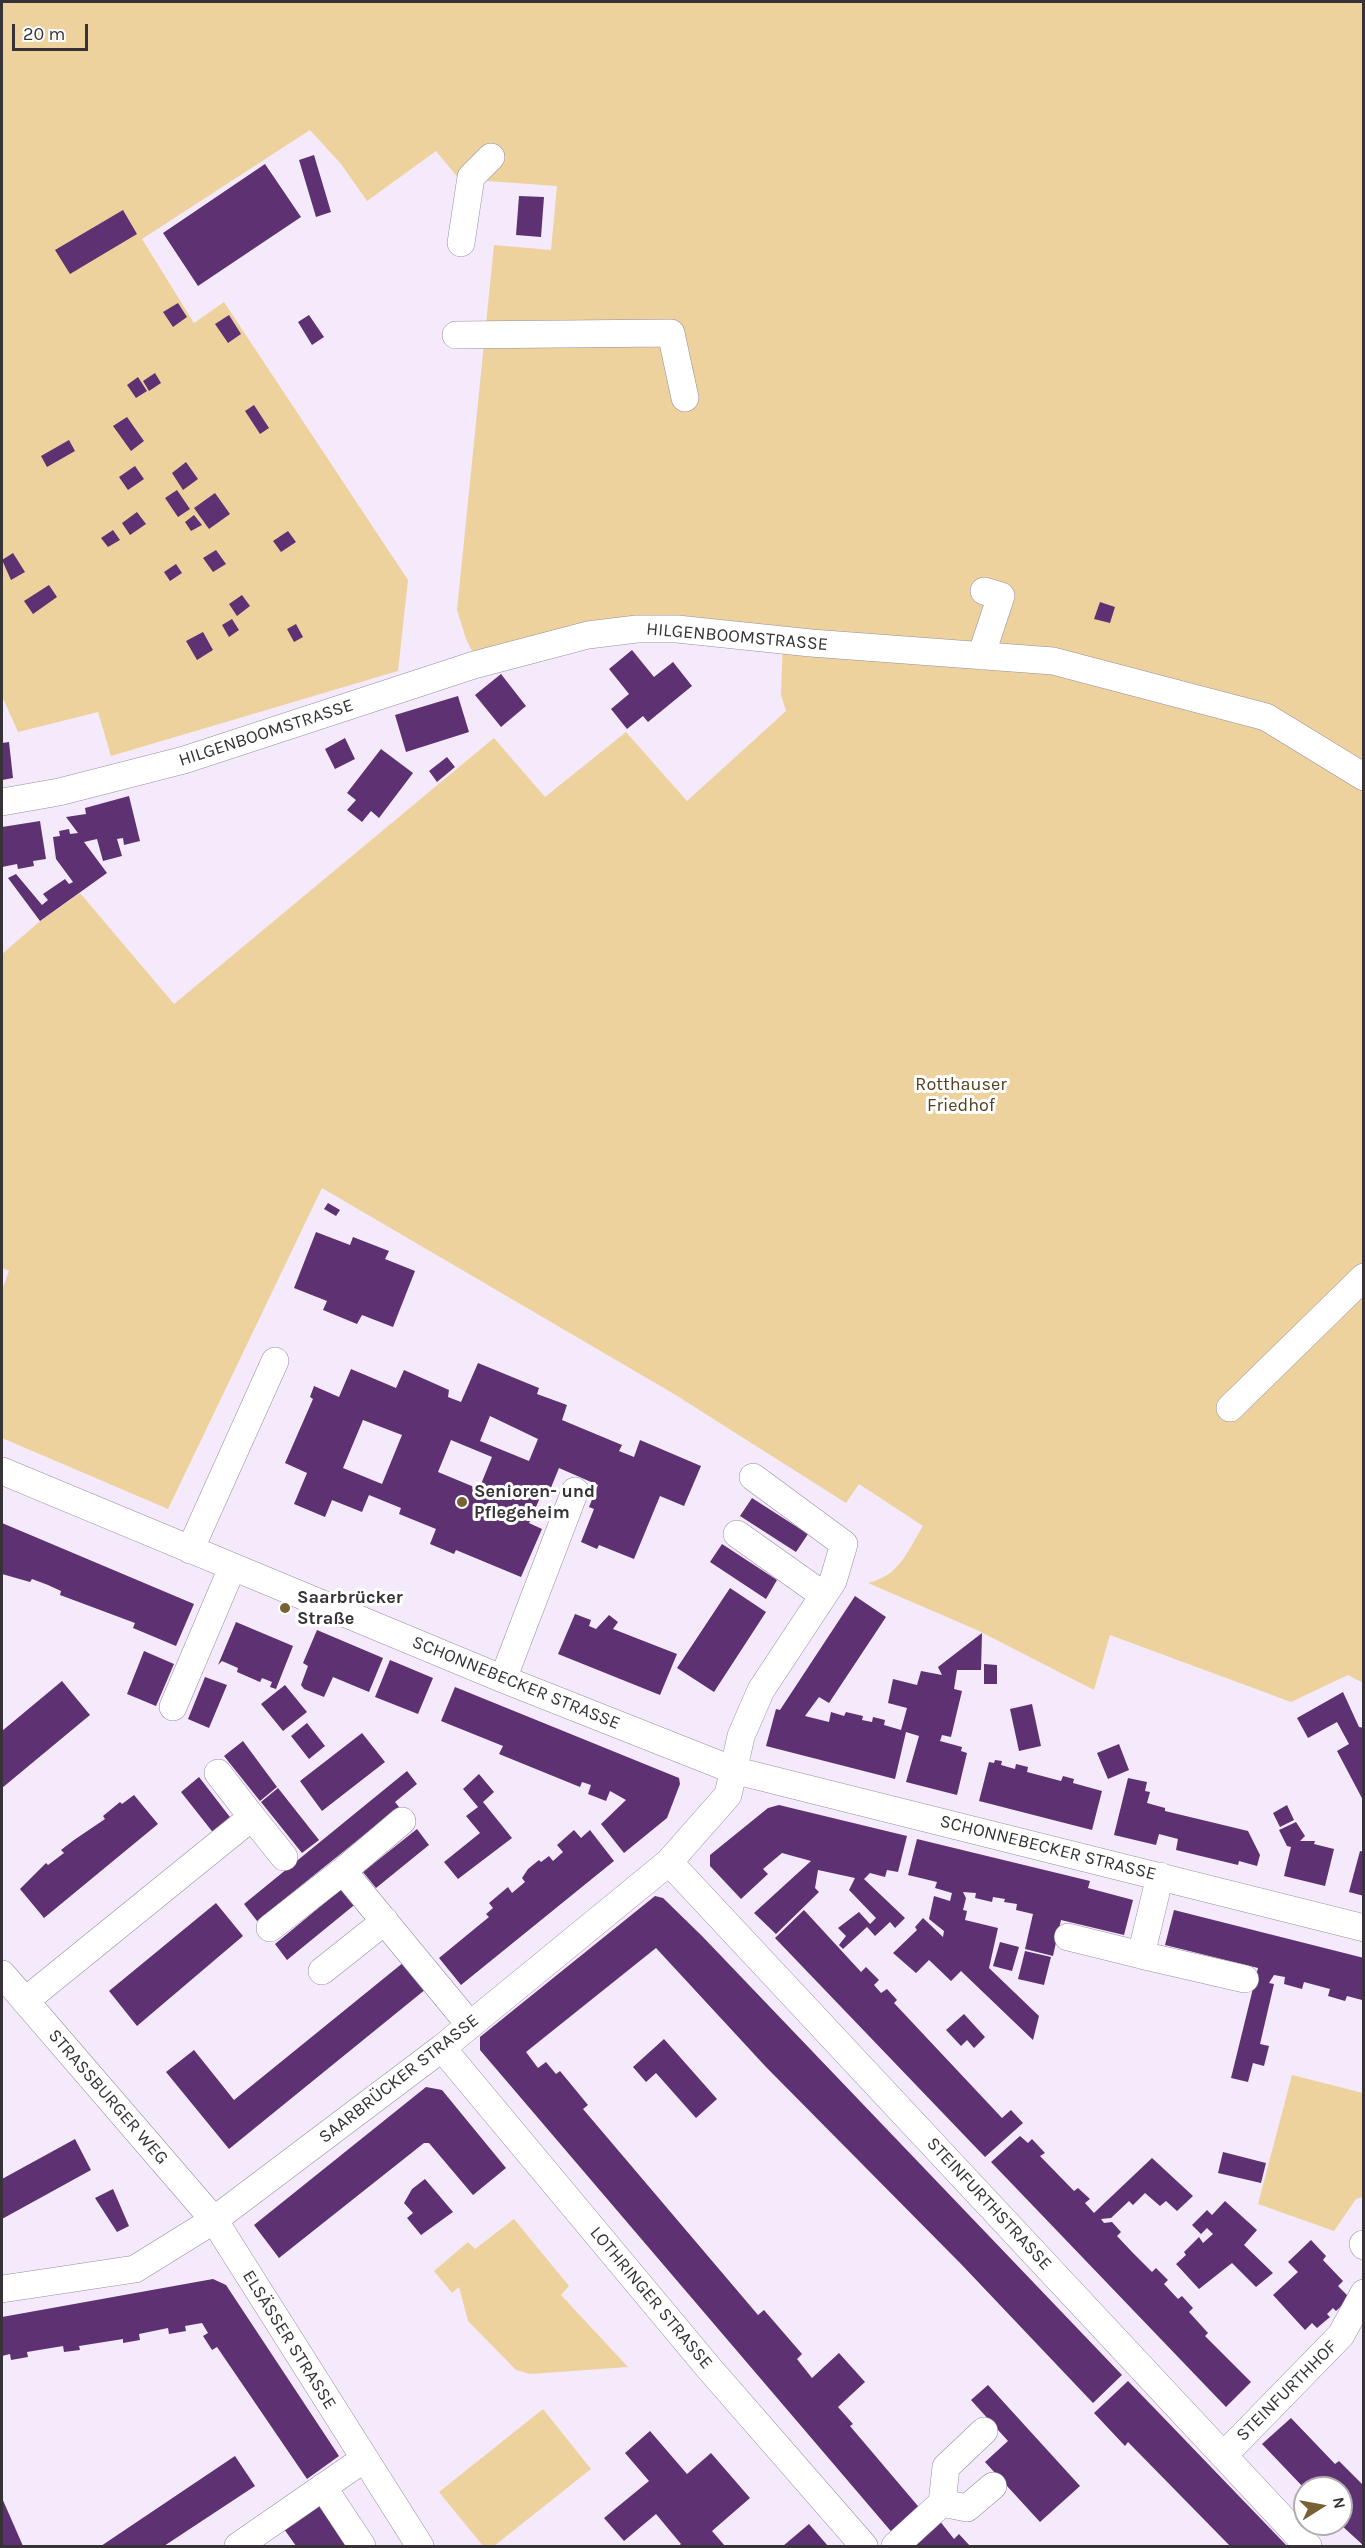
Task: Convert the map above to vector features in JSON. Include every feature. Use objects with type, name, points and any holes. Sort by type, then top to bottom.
[{"type":"street","points":[[461,243],[471,177],[491,157]]},
{"type":"street","points":[[456,335],[671,333],[685,398]]},
{"type":"street","points":[[981,656],[1001,596],[984,591]]},
{"type":"street","name":"HILGENBOOMSTRASSE","points":[[2,802],[59,792],[184,760],[431,679],[588,635],[637,629],[677,629],[811,643],[1053,661],[1266,717],[1364,777]]},
{"type":"street","points":[[1230,1408],[1364,1277]]},
{"type":"street","points":[[190,1550],[275,1361]]},
{"type":"street","name":"SCHONNEBECKER STRASSE","points":[[2,1471],[503,1679],[733,1770],[1364,1928]]},
{"type":"street","points":[[733,1770],[741,1736],[761,1690],[828,1588],[844,1544],[753,1477]]},
{"type":"street","points":[[503,1679],[574,1491]]},
{"type":"street","points":[[737,1534],[828,1588]]},
{"type":"street","points":[[173,1707],[232,1568]]},
{"type":"street","name":"SAARBRÜCKER STRASSE","points":[[2,2289],[135,2269],[214,2220],[442,2048],[669,1862],[728,1795],[733,1770]]},
{"type":"street","points":[[218,1773],[284,1857]]},
{"type":"street","points":[[25,2001],[252,1817]]},
{"type":"street","points":[[270,1928],[402,1821]]},
{"type":"street","name":"STEINFURTHSTRASSE","points":[[669,1862],[1308,2547]]},
{"type":"street","points":[[343,1871],[470,2025]]},
{"type":"street","points":[[1142,1955],[1160,1876]]},
{"type":"street","points":[[322,1971],[385,1921]]},
{"type":"street","points":[[1068,1938],[1245,1979]]},
{"type":"street","name":"STRASSBURGER WEG","points":[[2,1974],[214,2220]]},
{"type":"street","name":"LOTHRINGER STRASSE","points":[[442,2048],[700,2358],[864,2547]]},
{"type":"street","name":"ELSÄSSER STRASSE","points":[[214,2220],[420,2547]]},
{"type":"street","name":"STEINFURTHHOF","points":[[1224,2455],[1341,2336],[1364,2294]]},
{"type":"street","points":[[895,2547],[942,2503],[946,2467],[984,2431]]},
{"type":"street","points":[[238,2547],[266,2539],[323,2487],[364,2459]]},
{"type":"street","points":[[942,2503],[967,2508],[993,2486]]},
{"type":"street","points":[[323,2487],[362,2547]]},
{"type":"green space","name":"Rotthauser Friedhof","points":[[2,2],[1363,2],[1363,1683],[1348,1675],[1291,1702],[1110,1635],[1094,1690],[977,1630],[868,1583],[879,1580],[895,1569],[907,1554],[923,1526],[859,1484],[846,1503],[674,1394],[322,1188],[168,1509],[2,1438],[2,1290],[9,1271],[2,1268],[2,954],[39,922],[80,893],[174,1004],[494,738],[545,797],[626,732],[687,801],[786,711],[781,695],[783,637],[677,625],[476,659],[466,639],[457,610],[494,245],[551,250],[557,186],[459,179],[436,151],[367,201],[341,164],[310,130],[142,239],[194,323],[224,302],[408,580],[398,671],[111,756],[98,712],[18,732],[2,696]]},
{"type":"green space","points":[[1292,2075],[1363,2093],[1363,2197],[1356,2199],[1334,2231],[1258,2204]]},
{"type":"green space","points":[[514,2219],[569,2286],[561,2295],[628,2367],[530,2374],[516,2370],[468,2321],[459,2287],[452,2293],[434,2271],[468,2242],[475,2249]]},
{"type":"green space","points":[[543,2409],[591,2469],[494,2546],[483,2546],[439,2492]]},
{"type":"building","points":[[314,155],[331,212],[316,217],[299,160]]},
{"type":"building","points":[[265,164],[301,217],[198,286],[163,233]]},
{"type":"building","points":[[519,196],[544,197],[541,237],[516,235]]},
{"type":"building","points":[[123,210],[137,234],[70,274],[55,250]]},
{"type":"building","points":[[178,303],[187,317],[173,327],[163,312]]},
{"type":"building","points":[[229,315],[241,334],[228,343],[215,324]]},
{"type":"building","points":[[309,315],[324,337],[312,345],[298,322]]},
{"type":"building","points":[[155,373],[161,383],[149,391],[143,381]]},
{"type":"building","points":[[138,377],[147,391],[136,398],[127,385]]},
{"type":"building","points":[[254,405],[269,428],[260,434],[245,411]]},
{"type":"building","points":[[127,417],[144,441],[131,451],[113,426]]},
{"type":"building","points":[[69,440],[75,451],[47,467],[41,456]]},
{"type":"building","points":[[186,462],[198,479],[183,490],[172,473]]},
{"type":"building","points":[[135,466],[144,479],[128,490],[119,477]]},
{"type":"building","points":[[177,490],[190,509],[178,517],[165,498]]},
{"type":"building","points":[[215,493],[230,514],[209,529],[194,508]]},
{"type":"building","points":[[137,512],[146,524],[130,535],[122,523]]},
{"type":"building","points":[[194,515],[202,525],[191,531],[185,522]]},
{"type":"building","points":[[113,530],[120,540],[108,547],[101,538]]},
{"type":"building","points":[[288,531],[296,542],[281,552],[273,541]]},
{"type":"building","points":[[216,550],[226,564],[213,572],[203,558]]},
{"type":"building","points":[[13,553],[25,572],[11,580],[2,560]]},
{"type":"building","points":[[176,564],[182,573],[170,581],[164,572]]},
{"type":"building","points":[[49,585],[57,597],[33,614],[24,601]]},
{"type":"building","points":[[242,595],[250,606],[237,616],[229,604]]},
{"type":"building","points":[[1100,602],[1115,607],[1110,623],[1094,619]]},
{"type":"building","points":[[232,619],[239,630],[229,637],[222,625]]},
{"type":"building","points":[[296,624],[303,637],[294,642],[287,629]]},
{"type":"building","points":[[203,632],[213,650],[197,660],[186,641]]},
{"type":"building","points":[[632,650],[654,677],[673,662],[692,686],[648,722],[643,716],[627,729],[611,709],[629,694],[609,669]]},
{"type":"building","points":[[501,674],[526,706],[501,727],[475,695]]},
{"type":"building","points":[[458,696],[469,732],[406,752],[395,715]]},
{"type":"building","points":[[345,738],[355,759],[335,769],[325,749]]},
{"type":"building","points":[[9,742],[13,778],[2,780],[2,743]]},
{"type":"building","points":[[381,749],[413,773],[379,818],[371,811],[362,822],[347,810],[356,800],[347,793]]},
{"type":"building","points":[[447,757],[455,767],[437,782],[429,771]]},
{"type":"building","points":[[129,796],[140,841],[124,845],[123,838],[117,839],[122,856],[103,861],[97,839],[84,842],[107,873],[40,921],[8,878],[16,874],[42,905],[48,900],[43,894],[65,879],[69,884],[73,882],[56,859],[53,837],[60,836],[59,831],[69,829],[70,834],[78,833],[66,817],[86,814],[85,808]]},
{"type":"building","points":[[40,821],[46,859],[33,861],[34,866],[18,869],[17,864],[2,867],[2,827]]},
{"type":"building","points":[[328,1203],[340,1210],[336,1216],[324,1209]]},
{"type":"building","points":[[316,1232],[350,1245],[353,1237],[389,1251],[385,1259],[415,1271],[393,1327],[362,1315],[357,1324],[323,1310],[327,1301],[294,1288]]},
{"type":"building","points":[[478,1363],[539,1388],[537,1394],[567,1405],[562,1420],[622,1445],[619,1451],[634,1457],[640,1440],[701,1466],[684,1506],[660,1496],[634,1559],[599,1545],[597,1549],[581,1542],[594,1509],[589,1507],[598,1485],[559,1468],[548,1495],[542,1493],[529,1523],[542,1529],[521,1577],[456,1550],[454,1554],[430,1544],[436,1529],[399,1514],[401,1508],[369,1495],[362,1512],[332,1500],[325,1517],[294,1504],[307,1473],[285,1463],[313,1399],[310,1397],[314,1386],[339,1397],[351,1369],[396,1388],[404,1370],[449,1390],[448,1397],[461,1402]],"holes":[[[490,1416],[538,1439],[529,1461],[480,1441]],[[363,1420],[402,1435],[382,1484],[343,1468]],[[451,1440],[492,1457],[479,1489],[438,1472]]]},
{"type":"building","points":[[752,1498],[808,1534],[796,1552],[740,1516]]},
{"type":"building","points":[[2,1523],[194,1604],[176,1646],[133,1628],[135,1623],[60,1595],[61,1591],[48,1585],[32,1579],[30,1582],[2,1574]]},
{"type":"building","points":[[722,1544],[777,1580],[766,1599],[710,1562]]},
{"type":"building","points":[[730,1588],[766,1612],[714,1692],[677,1668]]},
{"type":"building","points":[[855,1596],[886,1617],[829,1703],[819,1697],[805,1716],[829,1722],[831,1712],[844,1716],[846,1712],[863,1716],[862,1720],[872,1722],[873,1717],[885,1720],[884,1725],[901,1730],[907,1708],[888,1703],[893,1679],[917,1685],[921,1671],[942,1675],[938,1667],[982,1633],[981,1670],[957,1670],[954,1689],[962,1691],[951,1737],[942,1735],[940,1741],[962,1747],[961,1751],[967,1753],[957,1795],[906,1782],[919,1736],[906,1732],[895,1779],[766,1746],[776,1709],[780,1710]]},
{"type":"building","points":[[575,1614],[591,1620],[589,1626],[596,1629],[609,1615],[618,1622],[613,1629],[677,1654],[660,1695],[558,1654]]},
{"type":"building","points":[[236,1622],[293,1646],[276,1689],[270,1687],[272,1682],[262,1678],[260,1682],[237,1672],[238,1668],[222,1661],[218,1665]]},
{"type":"building","points":[[317,1630],[383,1658],[369,1692],[333,1677],[324,1697],[304,1689],[301,1685],[308,1666],[303,1663]]},
{"type":"building","points":[[144,1651],[174,1664],[156,1706],[127,1694]]},
{"type":"building","points":[[390,1660],[433,1678],[418,1714],[375,1697]]},
{"type":"building","points":[[984,1664],[997,1665],[997,1684],[984,1684]]},
{"type":"building","points":[[205,1677],[227,1685],[209,1728],[188,1719]]},
{"type":"building","points":[[62,1681],[90,1715],[2,1788],[2,1731]]},
{"type":"building","points":[[285,1685],[307,1712],[283,1731],[261,1704]]},
{"type":"building","points":[[455,1687],[679,1778],[680,1784],[667,1818],[624,1853],[601,1824],[626,1800],[610,1791],[606,1801],[588,1794],[591,1785],[582,1782],[580,1787],[499,1754],[503,1746],[441,1721]]},
{"type":"building","points":[[1343,1692],[1359,1727],[1364,1728],[1364,1802],[1337,1751],[1349,1744],[1337,1722],[1308,1738],[1297,1718]]},
{"type":"building","points":[[1032,1704],[1041,1746],[1019,1751],[1010,1709]]},
{"type":"building","points":[[307,1723],[325,1746],[309,1759],[291,1736]]},
{"type":"building","points":[[362,1733],[385,1762],[322,1811],[300,1781]]},
{"type":"building","points":[[243,1741],[277,1787],[260,1801],[224,1756]]},
{"type":"building","points":[[1119,1744],[1129,1770],[1108,1779],[1097,1753]]},
{"type":"building","points":[[995,1760],[1002,1761],[1001,1765],[1015,1769],[1016,1764],[1028,1767],[1027,1772],[1061,1781],[1063,1776],[1074,1779],[1073,1783],[1102,1791],[1092,1830],[979,1801],[989,1762],[994,1763]]},
{"type":"building","points":[[407,1771],[417,1784],[395,1802],[399,1807],[257,1921],[244,1904]]},
{"type":"building","points":[[479,1774],[494,1792],[483,1802],[512,1838],[458,1879],[444,1862],[480,1833],[466,1816],[478,1807],[463,1789]]},
{"type":"building","points":[[199,1777],[233,1821],[215,1835],[181,1792]]},
{"type":"building","points":[[1128,1778],[1147,1782],[1145,1791],[1150,1792],[1147,1803],[1165,1808],[1165,1811],[1248,1831],[1260,1855],[1257,1866],[1239,1861],[1238,1865],[1176,1850],[1178,1839],[1159,1834],[1156,1845],[1114,1835]]},
{"type":"building","points":[[278,1788],[319,1840],[302,1853],[261,1802]]},
{"type":"building","points":[[134,1795],[158,1824],[44,1918],[20,1889],[46,1863],[48,1865],[64,1853],[61,1850],[105,1819],[103,1816],[120,1802],[122,1804]]},
{"type":"building","points":[[779,1805],[907,1836],[898,1872],[887,1870],[885,1877],[870,1873],[864,1879],[905,1918],[895,1928],[890,1922],[875,1936],[867,1927],[843,1949],[839,1945],[846,1936],[838,1928],[859,1912],[870,1924],[876,1918],[849,1890],[855,1878],[818,1870],[815,1888],[819,1892],[776,1934],[754,1913],[811,1861],[782,1853],[763,1869],[768,1874],[741,1899],[710,1866],[710,1855],[768,1808]]},
{"type":"building","points":[[1287,1805],[1294,1820],[1280,1827],[1273,1813]]},
{"type":"building","points":[[1296,1822],[1305,1836],[1300,1841],[1315,1841],[1314,1844],[1334,1849],[1325,1886],[1284,1876],[1291,1847],[1287,1846],[1279,1830]]},
{"type":"building","points":[[417,1829],[429,1845],[376,1888],[363,1872]]},
{"type":"building","points":[[574,1830],[581,1838],[590,1830],[614,1861],[461,1985],[439,1958],[489,1917],[486,1914],[493,1908],[489,1903],[508,1887],[512,1893],[525,1882],[522,1878],[528,1869],[539,1860],[541,1862],[549,1856],[553,1861],[563,1852],[557,1845]]},
{"type":"building","points":[[917,1839],[1090,1881],[1088,1888],[1133,1900],[1124,1935],[1061,1920],[1053,1956],[1025,1949],[1033,1914],[1016,1910],[1017,1904],[1004,1902],[1005,1899],[993,1897],[992,1902],[975,1898],[976,1893],[963,1892],[966,1898],[963,1910],[967,1911],[965,1920],[998,1928],[989,1968],[1039,2016],[1033,2040],[961,1971],[951,1981],[929,1960],[916,1973],[893,1953],[917,1930],[915,1927],[923,1918],[943,1937],[944,1931],[929,1919],[934,1896],[950,1901],[952,1893],[935,1888],[937,1882],[908,1875]]},
{"type":"building","points":[[1360,1851],[1364,1852],[1364,1896],[1349,1892]]},
{"type":"building","points":[[345,1886],[358,1902],[287,1960],[275,1944]]},
{"type":"building","points":[[655,1896],[663,1898],[702,1936],[1122,2375],[1093,2403],[961,2264],[766,2067],[656,1948],[526,2052],[538,2068],[546,2062],[556,2074],[560,2071],[588,2105],[583,2109],[758,2315],[764,2310],[802,2354],[797,2359],[812,2378],[839,2353],[865,2382],[838,2407],[853,2424],[850,2426],[923,2512],[895,2536],[480,2050],[480,2037]]},
{"type":"building","points":[[216,1903],[243,1936],[137,2026],[109,1991]]},
{"type":"building","points":[[804,1910],[861,1972],[866,1967],[879,1980],[874,1985],[881,1993],[887,1989],[897,2000],[894,2003],[1002,2118],[1011,2110],[1023,2123],[985,2157],[775,1938]]},
{"type":"building","points":[[1174,1910],[1364,1958],[1364,1997],[1362,2000],[1347,1996],[1345,2001],[1328,1996],[1330,1989],[1304,1982],[1302,1989],[1284,1984],[1285,1977],[1274,1975],[1269,1983],[1274,1984],[1260,2044],[1269,2046],[1264,2066],[1253,2063],[1248,2082],[1231,2078],[1258,1968],[1165,1945]]},
{"type":"building","points":[[1000,1942],[1019,1947],[1012,1971],[993,1966]]},
{"type":"building","points":[[1025,1951],[1051,1957],[1044,1985],[1018,1979]]},
{"type":"building","points":[[404,1962],[426,1989],[229,2149],[166,2072],[194,2050],[234,2100]]},
{"type":"building","points":[[964,2014],[985,2037],[974,2048],[967,2040],[961,2046],[946,2030]]},
{"type":"building","points":[[664,2039],[717,2099],[696,2118],[656,2073],[646,2082],[633,2067]]},
{"type":"building","points":[[426,2087],[442,2090],[506,2168],[473,2195],[429,2143],[424,2143],[279,2258],[254,2225]]},
{"type":"building","points":[[1020,2136],[1028,2143],[1032,2139],[1045,2153],[1040,2156],[1074,2191],[1078,2188],[1090,2199],[1085,2203],[1094,2213],[1152,2158],[1193,2196],[1177,2211],[1166,2201],[1160,2206],[1145,2193],[1133,2205],[1129,2201],[1111,2218],[1101,2219],[1104,2223],[1112,2222],[1121,2232],[1117,2236],[1133,2253],[1152,2272],[1156,2268],[1168,2280],[1164,2284],[1178,2299],[1182,2296],[1193,2308],[1189,2312],[1208,2333],[1205,2336],[1251,2382],[1226,2407],[991,2162]]},
{"type":"building","points":[[75,2139],[91,2170],[2,2219],[2,2179]]},
{"type":"building","points":[[1223,2152],[1266,2163],[1261,2183],[1218,2173]]},
{"type":"building","points":[[425,2179],[453,2212],[421,2235],[407,2218],[413,2213],[404,2203],[412,2189]]},
{"type":"building","points":[[113,2189],[129,2226],[117,2232],[95,2198]]},
{"type":"building","points":[[1225,2201],[1257,2230],[1244,2245],[1273,2273],[1256,2287],[1232,2263],[1199,2289],[1176,2264],[1199,2237],[1203,2243],[1213,2234],[1207,2228],[1201,2234],[1192,2225],[1207,2210],[1212,2215]]},
{"type":"building","points":[[1311,2240],[1326,2256],[1323,2260],[1343,2281],[1338,2286],[1350,2298],[1336,2311],[1333,2308],[1327,2314],[1330,2317],[1317,2328],[1312,2323],[1305,2330],[1273,2295],[1298,2272],[1288,2262]]},
{"type":"building","points":[[213,2279],[226,2285],[339,2456],[307,2479],[217,2347],[212,2350],[203,2336],[208,2333],[202,2323],[185,2326],[186,2331],[169,2334],[168,2328],[139,2334],[140,2340],[123,2343],[123,2339],[79,2346],[80,2350],[64,2352],[63,2346],[27,2352],[28,2357],[11,2360],[10,2354],[2,2356],[2,2317]]},
{"type":"building","points":[[1128,2381],[1287,2546],[1230,2546],[1128,2442],[1125,2446],[1094,2413]]},
{"type":"building","points":[[988,2385],[1080,2486],[1040,2522],[985,2462],[1008,2441],[971,2400]]},
{"type":"building","points":[[1291,2418],[1335,2464],[1339,2461],[1364,2486],[1364,2546],[1353,2536],[1353,2476],[1293,2476],[1262,2444]]},
{"type":"building","points":[[650,2431],[687,2474],[711,2453],[750,2498],[712,2531],[725,2546],[678,2546],[681,2544],[656,2514],[624,2541],[604,2518],[649,2481],[625,2453]]},
{"type":"building","points":[[235,2456],[255,2486],[164,2546],[101,2546]]},
{"type":"building","points":[[2,2498],[23,2546],[2,2546]]},
{"type":"building","points":[[320,2505],[348,2546],[296,2546],[284,2529]]},
{"type":"building","points":[[939,2520],[954,2539],[959,2534],[970,2546],[908,2546]]},
{"type":"building","points":[[809,2524],[828,2546],[783,2546]]},
{"type":"place","name":"Senioren- und Pflegeheim","points":[[462,1502]]},
{"type":"place","name":"Saarbrücker Straße","points":[[285,1608]]}]
